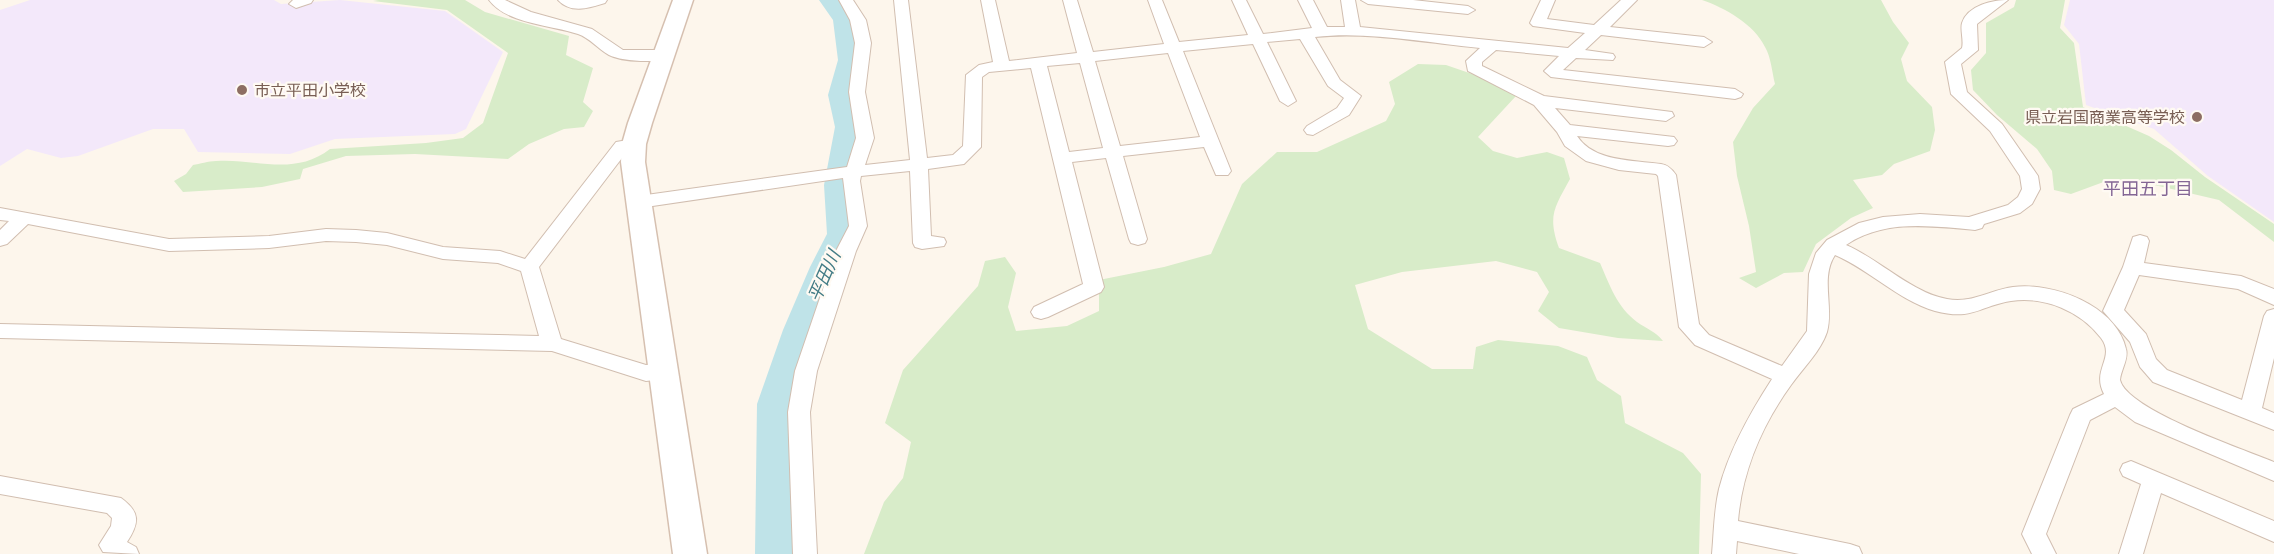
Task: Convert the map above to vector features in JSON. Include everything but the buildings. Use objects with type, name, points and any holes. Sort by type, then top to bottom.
[{"type":"street","points":[[496,0],[526,15],[595,36],[617,53],[663,55]]},
{"type":"street","points":[[565,0],[581,6],[600,0]]},
{"type":"street","points":[[683,0],[634,144],[633,162],[690,554]]},
{"type":"street","points":[[843,173],[865,138],[857,92],[863,43],[858,20],[846,0]]},
{"type":"street","points":[[901,0],[919,165],[922,243],[937,242]]},
{"type":"street","points":[[988,0],[1002,66]]},
{"type":"street","points":[[1070,0],[1138,239]]},
{"type":"street","points":[[1155,0],[1222,171]]},
{"type":"street","points":[[1239,0],[1288,101]]},
{"type":"street","points":[[1305,0],[1309,4],[1313,33],[1334,83],[1353,96],[1346,109],[1313,130]]},
{"type":"street","points":[[1348,0],[1353,31]]},
{"type":"street","points":[[1368,0],[1468,10]]},
{"type":"street","points":[[1548,0],[1538,23],[1704,42]]},
{"type":"street","points":[[1630,0],[1552,71],[1557,74],[1735,94]]},
{"type":"street","points":[[1724,554],[1733,481],[1759,416],[1784,376],[1811,343],[1816,331],[1818,272],[1832,246],[1850,233],[1886,222],[1911,220],[1975,224],[1977,219],[2014,209],[2026,200],[2031,189],[2029,176],[1996,128],[1959,94],[1953,62],[1970,50],[1969,24],[1975,16],[2001,0]]},
{"type":"street","points":[[639,202],[843,173],[958,160],[972,147],[974,75],[985,68],[1313,33],[1353,31],[1607,57]]},
{"type":"street","points":[[1489,44],[1489,49],[1474,61],[1474,68],[1540,101],[1666,116]]},
{"type":"street","points":[[1038,62],[1094,287],[1041,312]]},
{"type":"street","points":[[1540,101],[1565,130],[1569,141],[1588,158],[1661,169],[1667,175],[1689,327],[1702,340],[1784,376]]},
{"type":"street","points":[[1565,130],[1668,141]]},
{"type":"street","points":[[1062,158],[1210,141]]},
{"type":"street","points":[[529,267],[560,223],[579,203],[622,146],[634,144]]},
{"type":"street","points":[[805,554],[799,412],[806,370],[846,251],[858,226],[852,191],[843,173]]},
{"type":"street","points":[[0,214],[169,245],[269,242],[326,235],[356,236],[387,239],[443,253],[500,257],[529,267]]},
{"type":"street","points":[[0,240],[24,218]]},
{"type":"street","points":[[2140,241],[2133,267],[2114,311],[2139,339],[2147,362],[2160,376],[2274,422]]},
{"type":"street","points":[[1832,246],[1863,261],[1909,291],[1946,306],[1964,308],[1982,306],[2001,297],[2018,293],[2046,296],[2079,308],[2101,326],[2114,341],[2117,356],[2110,372],[2110,386],[2118,398],[2143,416],[2274,472]]},
{"type":"street","points":[[529,267],[552,344]]},
{"type":"street","points":[[2133,267],[2150,273],[2250,284],[2274,298]]},
{"type":"street","points":[[2250,412],[2274,316]]},
{"type":"street","points":[[0,331],[552,344],[646,374],[665,372]]},
{"type":"street","points":[[2044,554],[2034,534],[2081,415],[2104,402],[2118,398]]},
{"type":"street","points":[[2131,470],[2274,532]]},
{"type":"street","points":[[2133,553],[2154,480]]},
{"type":"street","points":[[0,485],[113,505],[125,514],[122,529],[111,545],[127,554]]},
{"type":"street","points":[[1726,527],[1744,533],[1850,554]]},
{"type":"shaded area","name":"市立平田小学校","points":[[30,0],[274,0],[281,4],[340,0],[445,11],[503,52],[466,129],[455,134],[335,139],[290,154],[198,152],[184,129],[153,129],[78,156],[61,158],[27,149],[0,166],[0,10]]},
{"type":"shaded area","name":"県立岩国商業高等学校","points":[[2070,0],[2274,0],[2274,222],[2208,176],[2154,129],[2086,105],[2079,44],[2064,25]]},
{"type":"green space","points":[[465,0],[485,12],[569,36],[566,55],[593,68],[583,102],[593,111],[584,127],[564,129],[529,144],[508,159],[415,154],[346,156],[303,169],[300,179],[262,187],[183,192],[174,181],[186,174],[193,165],[213,161],[274,164],[302,162],[330,149],[426,143],[463,138],[483,123],[508,53],[447,10],[373,1]]},
{"type":"green space","points":[[1702,0],[1881,0],[1893,22],[1909,43],[1901,59],[1907,81],[1932,107],[1935,130],[1930,151],[1894,164],[1882,175],[1853,180],[1873,208],[1851,218],[1816,244],[1803,272],[1784,273],[1756,288],[1739,278],[1756,272],[1749,226],[1737,176],[1733,142],[1753,108],[1775,84],[1767,51],[1754,31],[1729,12]]},
{"type":"green space","points":[[2016,0],[2065,0],[2060,28],[2074,43],[2083,107],[2149,136],[2171,150],[2205,177],[2274,224],[2274,242],[2219,200],[2133,180],[2109,180],[2071,194],[2054,190],[2052,171],[2037,149],[1997,115],[1973,90],[1971,70],[1986,53],[1986,23],[2014,7]]},
{"type":"green space","points":[[1418,64],[1446,65],[1507,86],[1516,96],[1478,137],[1493,151],[1517,158],[1547,152],[1564,158],[1570,179],[1557,204],[1553,219],[1559,248],[1600,263],[1624,310],[1663,341],[1618,338],[1559,328],[1538,311],[1549,292],[1537,272],[1496,261],[1402,272],[1355,285],[1368,329],[1432,369],[1473,369],[1476,347],[1498,340],[1558,346],[1587,357],[1597,380],[1621,396],[1625,423],[1683,453],[1701,474],[1699,554],[864,554],[884,502],[903,478],[911,442],[885,423],[903,370],[978,286],[985,261],[1005,257],[1016,273],[1008,307],[1016,331],[1067,326],[1099,311],[1099,280],[1164,267],[1211,254],[1242,184],[1277,152],[1317,152],[1386,121],[1395,104],[1389,82]]},
{"type":"waterway","name":"平田川","points":[[775,554],[775,404],[800,330],[826,267],[843,234],[839,185],[849,127],[842,95],[851,60],[846,20],[832,0]]},
{"type":"place","name":"市立平田小学校","points":[[242,90]]},
{"type":"place","name":"県立岩国商業高等学校","points":[[2197,117]]},
{"type":"district","name":"平田五丁目","points":[[2148,188]]}]
